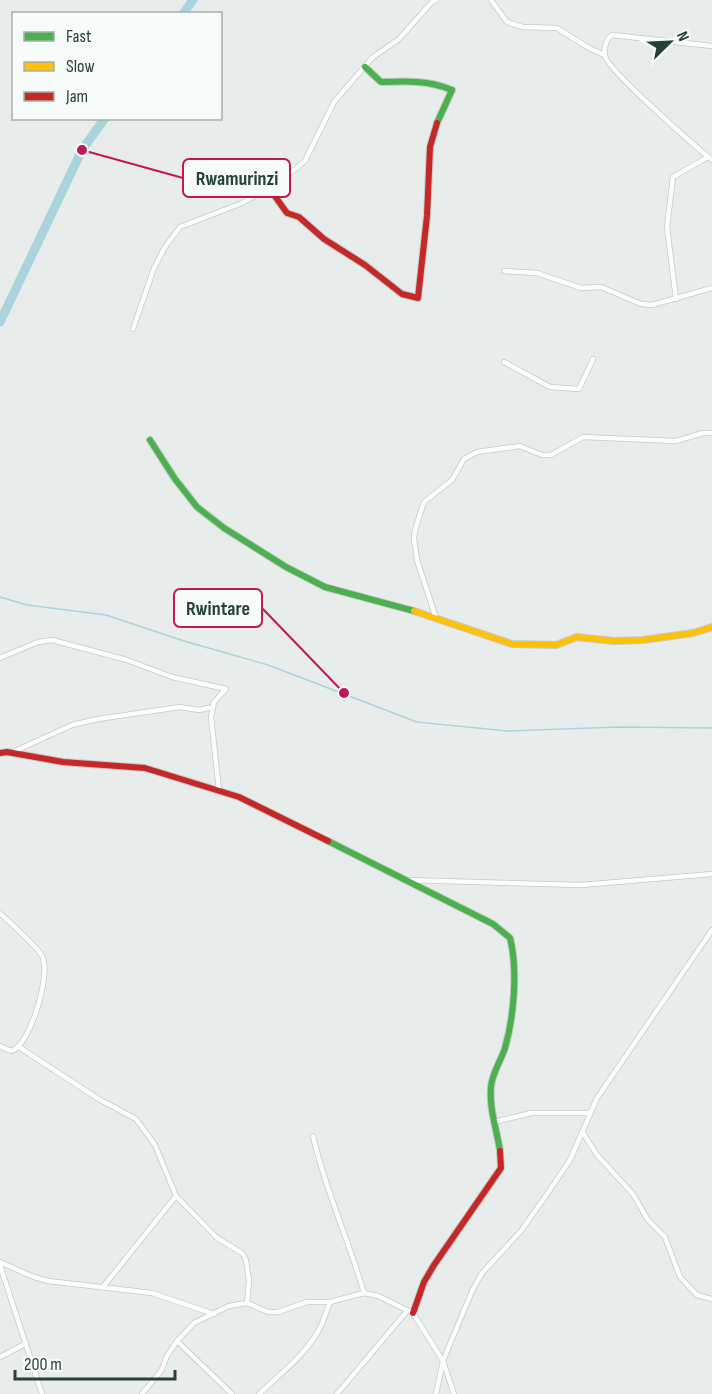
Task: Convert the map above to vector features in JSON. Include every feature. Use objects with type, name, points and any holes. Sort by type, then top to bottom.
[{"type":"street","points":[[133,329],[154,268],[165,247],[180,227],[242,203],[269,188],[305,161],[334,102],[372,58],[399,39],[436,0]]},
{"type":"street","points":[[490,0],[507,22],[523,27],[557,28],[604,55],[638,94],[710,159],[673,177],[667,227],[676,298]]},
{"type":"street","points":[[604,55],[607,40],[612,35],[712,46]]},
{"type":"street","points":[[269,188],[287,213],[299,217],[324,239],[365,265],[402,294],[417,298],[427,216],[430,147],[438,118],[452,90],[438,84],[416,81],[381,82],[365,67]]},
{"type":"street","points":[[504,271],[537,273],[581,288],[601,287],[640,304],[652,305],[712,288]]},
{"type":"street","points":[[504,362],[550,387],[579,389],[593,359]]},
{"type":"street","points":[[436,618],[417,560],[415,530],[424,502],[452,480],[464,459],[477,452],[520,446],[546,456],[583,437],[675,441],[703,433],[712,433]]},
{"type":"street","points":[[150,440],[180,486],[197,507],[224,528],[286,567],[325,587],[403,607],[512,644],[556,645],[577,637],[614,641],[644,640],[693,633],[712,627]]},
{"type":"street","points":[[0,658],[38,642],[52,640],[127,660],[172,677],[226,689],[214,702],[211,717],[219,790]]},
{"type":"street","points":[[12,753],[72,725],[98,719],[180,707],[199,710],[213,707]]},
{"type":"street","points":[[0,753],[63,762],[145,768],[239,797],[493,924],[502,929],[512,943],[514,962],[508,1032],[505,1048],[490,1089],[501,1167],[434,1265],[410,1312],[337,1394]]},
{"type":"street","points":[[405,880],[581,885],[712,873]]},
{"type":"street","points":[[0,913],[42,955],[45,965],[40,1003],[19,1047],[11,1051],[0,1046]]},
{"type":"street","points":[[436,1394],[443,1361],[472,1291],[482,1273],[521,1231],[570,1160],[597,1098],[712,930]]},
{"type":"street","points":[[19,1047],[97,1098],[136,1119],[155,1145],[176,1196],[217,1238],[242,1253],[246,1260],[249,1281],[247,1303]]},
{"type":"street","points":[[494,1122],[531,1113],[590,1113]]},
{"type":"street","points":[[583,1132],[597,1155],[633,1194],[648,1220],[665,1238],[680,1277],[697,1295],[712,1299]]},
{"type":"street","points":[[313,1136],[326,1185],[355,1260],[364,1293]]},
{"type":"street","points":[[103,1287],[176,1196]]},
{"type":"street","points":[[0,1263],[39,1279],[152,1293],[214,1314]]},
{"type":"street","points":[[0,1263],[42,1394]]},
{"type":"street","points":[[142,1394],[161,1371],[166,1356],[194,1323],[229,1306],[247,1303],[268,1312],[278,1312],[307,1302],[330,1302],[364,1293],[378,1296],[410,1312],[443,1361],[454,1394]]},
{"type":"street","points":[[259,1394],[296,1359],[313,1339],[330,1302]]},
{"type":"street","points":[[177,1341],[232,1394]]},
{"type":"street","points":[[0,1357],[25,1344]]},
{"type":"waterway","points":[[184,12],[193,0]]},
{"type":"waterway","points":[[0,322],[82,150],[104,120]]},
{"type":"waterway","points":[[0,597],[27,605],[106,615],[184,641],[268,665],[417,722],[507,731],[618,727],[712,728]]},
{"type":"traffic: fast","points":[[365,67],[381,82],[426,83],[452,90],[437,123]]},
{"type":"traffic: fast","points":[[150,440],[175,479],[197,507],[224,528],[286,567],[325,587],[414,611]]},
{"type":"traffic: fast","points":[[328,841],[493,924],[510,938],[514,964],[513,1008],[505,1048],[491,1087],[492,1111],[500,1151]]},
{"type":"traffic: slow","points":[[414,611],[512,644],[556,645],[577,637],[614,641],[643,640],[693,633],[712,627]]},
{"type":"traffic: jam","points":[[269,188],[287,213],[299,217],[324,239],[365,265],[402,294],[418,298],[427,216],[430,147],[437,123]]},
{"type":"traffic: jam","points":[[0,753],[7,752],[63,762],[145,768],[239,797],[328,841]]},
{"type":"traffic: jam","points":[[413,1313],[424,1282],[434,1265],[501,1168],[500,1151]]},
{"type":"place","name":"Rwamurinzi","points":[[82,150]]},
{"type":"place","name":"Rwintare","points":[[344,693]]}]
